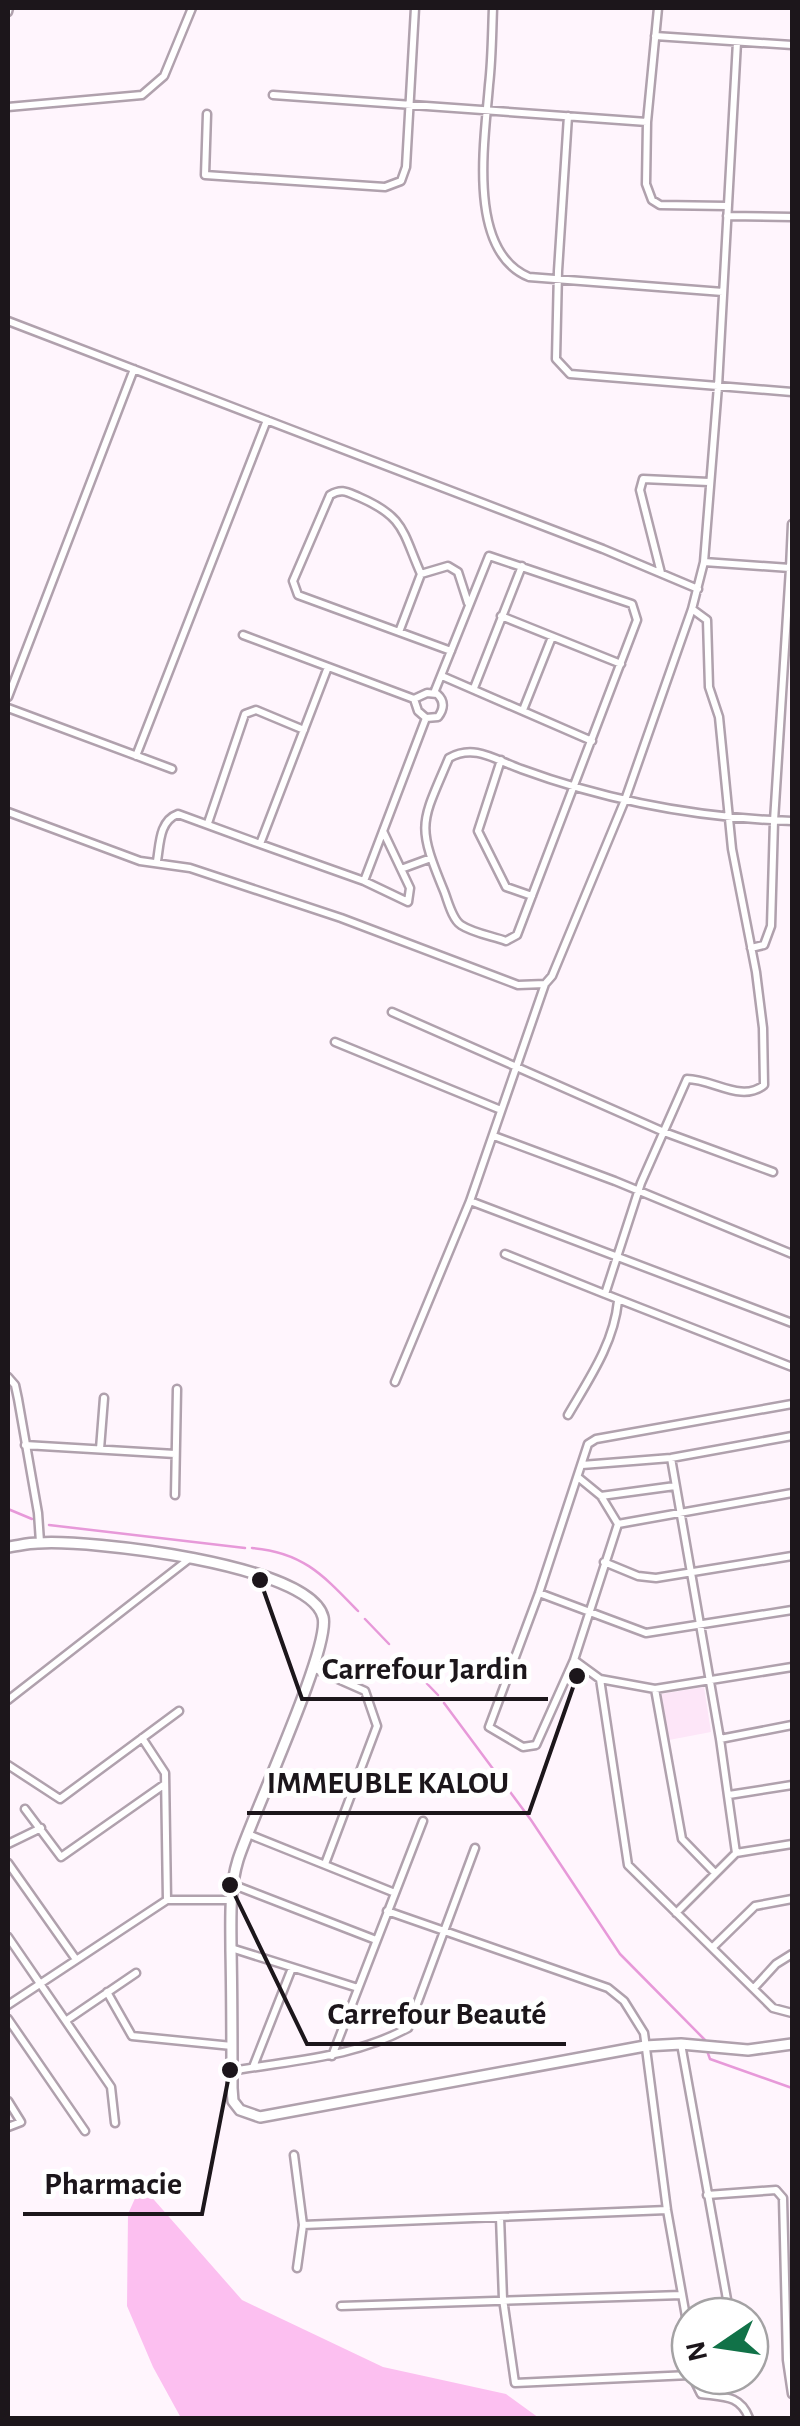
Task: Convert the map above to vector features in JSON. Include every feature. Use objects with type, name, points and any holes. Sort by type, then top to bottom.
[{"type":"street","points":[[8,108],[142,95],[164,76],[192,8]]},
{"type":"street","points":[[207,114],[205,175],[385,187],[400,181],[406,167],[415,8]]},
{"type":"street","points":[[494,8],[482,184],[492,230],[508,261],[517,272],[530,277],[722,292]]},
{"type":"street","points":[[658,8],[647,122],[646,184],[652,200],[660,205],[728,206]]},
{"type":"street","points":[[655,36],[792,45]]},
{"type":"street","points":[[396,1382],[494,1136],[545,984],[552,976],[625,800],[698,589],[704,562],[718,386],[737,42]]},
{"type":"street","points":[[273,95],[647,122]]},
{"type":"street","points":[[568,116],[556,359],[570,374],[792,392]]},
{"type":"street","points":[[727,216],[792,217]]},
{"type":"street","points":[[8,321],[698,589]]},
{"type":"street","points":[[8,697],[134,368]]},
{"type":"street","points":[[136,756],[267,420]]},
{"type":"street","points":[[661,573],[640,490],[643,479],[710,482]]},
{"type":"street","points":[[398,632],[420,574],[397,520],[387,509],[344,490],[330,495],[294,590],[298,595],[398,632],[451,651]]},
{"type":"street","points":[[751,948],[764,945],[771,926],[792,524]]},
{"type":"street","points":[[434,693],[486,558],[494,556],[632,604],[637,620],[592,741],[574,787],[532,896],[517,936],[506,941],[461,925],[430,858],[423,820],[449,758],[472,752],[574,787],[625,800],[730,818],[792,821]]},
{"type":"street","points":[[704,562],[790,568]]},
{"type":"street","points":[[420,574],[448,566],[458,572],[468,604]]},
{"type":"street","points":[[474,688],[522,566]]},
{"type":"street","points":[[604,1294],[639,1192],[688,1079],[743,1092],[756,1091],[764,1085],[763,1028],[732,849],[719,717],[709,686],[706,620],[692,609]]},
{"type":"street","points":[[501,616],[621,664]]},
{"type":"street","points":[[243,636],[414,699],[434,693]]},
{"type":"street","points":[[523,710],[552,636]]},
{"type":"street","points":[[260,844],[328,668]]},
{"type":"street","points":[[441,676],[592,741]]},
{"type":"street","points":[[426,718],[442,711],[442,700],[434,693]]},
{"type":"street","points":[[414,699],[426,718]]},
{"type":"street","points":[[8,708],[172,769]]},
{"type":"street","points":[[208,823],[245,714],[256,710],[304,730]]},
{"type":"street","points":[[364,881],[426,718]]},
{"type":"street","points":[[501,760],[478,831],[506,888],[532,896]]},
{"type":"street","points":[[8,812],[140,861],[190,868],[341,918],[518,985],[545,984]]},
{"type":"street","points":[[157,862],[163,826],[170,817],[184,814],[364,881],[408,902],[410,888],[383,830]]},
{"type":"street","points":[[401,869],[430,858]]},
{"type":"street","points":[[392,1012],[664,1132],[773,1172]]},
{"type":"street","points":[[334,1042],[501,1110]]},
{"type":"street","points":[[494,1136],[792,1254]]},
{"type":"street","points":[[470,1200],[792,1323]]},
{"type":"street","points":[[505,1254],[792,1367]]},
{"type":"street","points":[[568,1415],[599,1361],[616,1318],[618,1301]]},
{"type":"street","points":[[8,1377],[15,1385],[40,1542]]},
{"type":"street","points":[[175,1495],[178,1389]]},
{"type":"street","points":[[100,1449],[104,1398]]},
{"type":"street","points":[[618,1524],[574,1660],[536,1745],[523,1747],[490,1727],[579,1478],[584,1451],[596,1439],[792,1404]]},
{"type":"street","points":[[582,1465],[671,1458],[792,1436]]},
{"type":"street","points":[[25,1444],[175,1454]]},
{"type":"street","points":[[671,1458],[736,1852]]},
{"type":"street","points":[[579,1478],[601,1496],[618,1524]]},
{"type":"street","points":[[601,1496],[675,1486]]},
{"type":"street","points":[[618,1524],[792,1493]]},
{"type":"street","points":[[8,1548],[40,1542],[190,1558],[243,1568],[297,1591],[317,1605],[324,1618],[313,1668],[237,1864],[231,1900],[233,2101],[245,2114],[260,2117],[645,2046],[681,2044],[748,2050],[792,2044]]},
{"type":"street","points":[[604,1562],[648,1578],[792,1556]]},
{"type":"street","points":[[8,1700],[190,1558]]},
{"type":"street","points":[[539,1593],[646,1633],[792,1610]]},
{"type":"street","points":[[574,1660],[600,1679],[655,1689],[792,1668]]},
{"type":"street","points":[[313,1668],[365,1692],[376,1726],[326,1864]]},
{"type":"street","points":[[600,1679],[628,1865],[772,2008],[792,2013]]},
{"type":"street","points":[[655,1689],[682,1838],[715,1873]]},
{"type":"street","points":[[8,1765],[60,1799],[178,1711]]},
{"type":"street","points":[[720,1739],[792,1725]]},
{"type":"street","points":[[142,1738],[165,1773],[167,1900]]},
{"type":"street","points":[[26,1809],[61,1858],[165,1784]]},
{"type":"street","points":[[729,1795],[792,1785]]},
{"type":"street","points":[[331,2057],[423,1821]]},
{"type":"street","points":[[8,1844],[41,1828]]},
{"type":"street","points":[[248,1834],[394,1892]]},
{"type":"street","points":[[676,1913],[736,1852],[792,1844]]},
{"type":"street","points":[[232,2070],[331,2057],[364,2048],[408,2028],[474,1848]]},
{"type":"street","points":[[8,1864],[75,1958]]},
{"type":"street","points":[[234,1885],[376,1940]]},
{"type":"street","points":[[8,2005],[167,1900],[231,1900]]},
{"type":"street","points":[[713,1948],[755,1906],[792,1900]]},
{"type":"street","points":[[342,2306],[682,2295],[666,2210],[644,2033],[624,2001],[608,1988],[387,1912]]},
{"type":"street","points":[[8,1938],[111,2087],[115,2123]]},
{"type":"street","points":[[232,1948],[358,1988]]},
{"type":"street","points":[[754,1988],[776,1964],[792,1954]]},
{"type":"street","points":[[253,2067],[292,1968]]},
{"type":"street","points":[[67,2020],[136,1973]]},
{"type":"street","points":[[107,1992],[132,2036],[232,2046]]},
{"type":"street","points":[[8,2019],[85,2131]]},
{"type":"street","points":[[681,2044],[726,2296]]},
{"type":"street","points":[[8,2101],[21,2122],[8,2127]]},
{"type":"street","points":[[294,2156],[303,2225],[297,2268]]},
{"type":"street","points":[[706,2195],[776,2190],[783,2198],[787,2360],[792,2394]]},
{"type":"street","points":[[303,2225],[666,2210]]},
{"type":"street","points":[[500,2217],[503,2299],[515,2383],[670,2376]]},
{"type":"street","points":[[716,2396],[742,2403],[750,2418]]},
{"type":"shaded area","points":[[704,1687],[711,1732],[669,1740],[661,1694]]},
{"type":"shaded area","points":[[141,2185],[242,2300],[383,2367],[506,2394],[539,2418],[181,2418],[153,2367],[127,2306],[128,2214]]},
{"type":"waterway","points":[[8,1509],[32,1519]]},
{"type":"waterway","points":[[49,1525],[245,1548]]},
{"type":"waterway","points":[[252,1548],[299,1560],[358,1611]]},
{"type":"waterway","points":[[365,1619],[389,1644]]},
{"type":"waterway","points":[[406,1662],[438,1695]]},
{"type":"waterway","points":[[444,1703],[531,1820],[620,1954],[705,2040]]},
{"type":"waterway","points":[[706,2048],[710,2059],[792,2088]]},
{"type":"place","name":"Carrefour Jardin","points":[[260,1580]]},
{"type":"place","name":"IMMEUBLE KALOU","points":[[577,1676]]},
{"type":"place","name":"Carrefour Beauté","points":[[230,1885]]},
{"type":"place","name":"Pharmacie","points":[[230,2070]]}]
